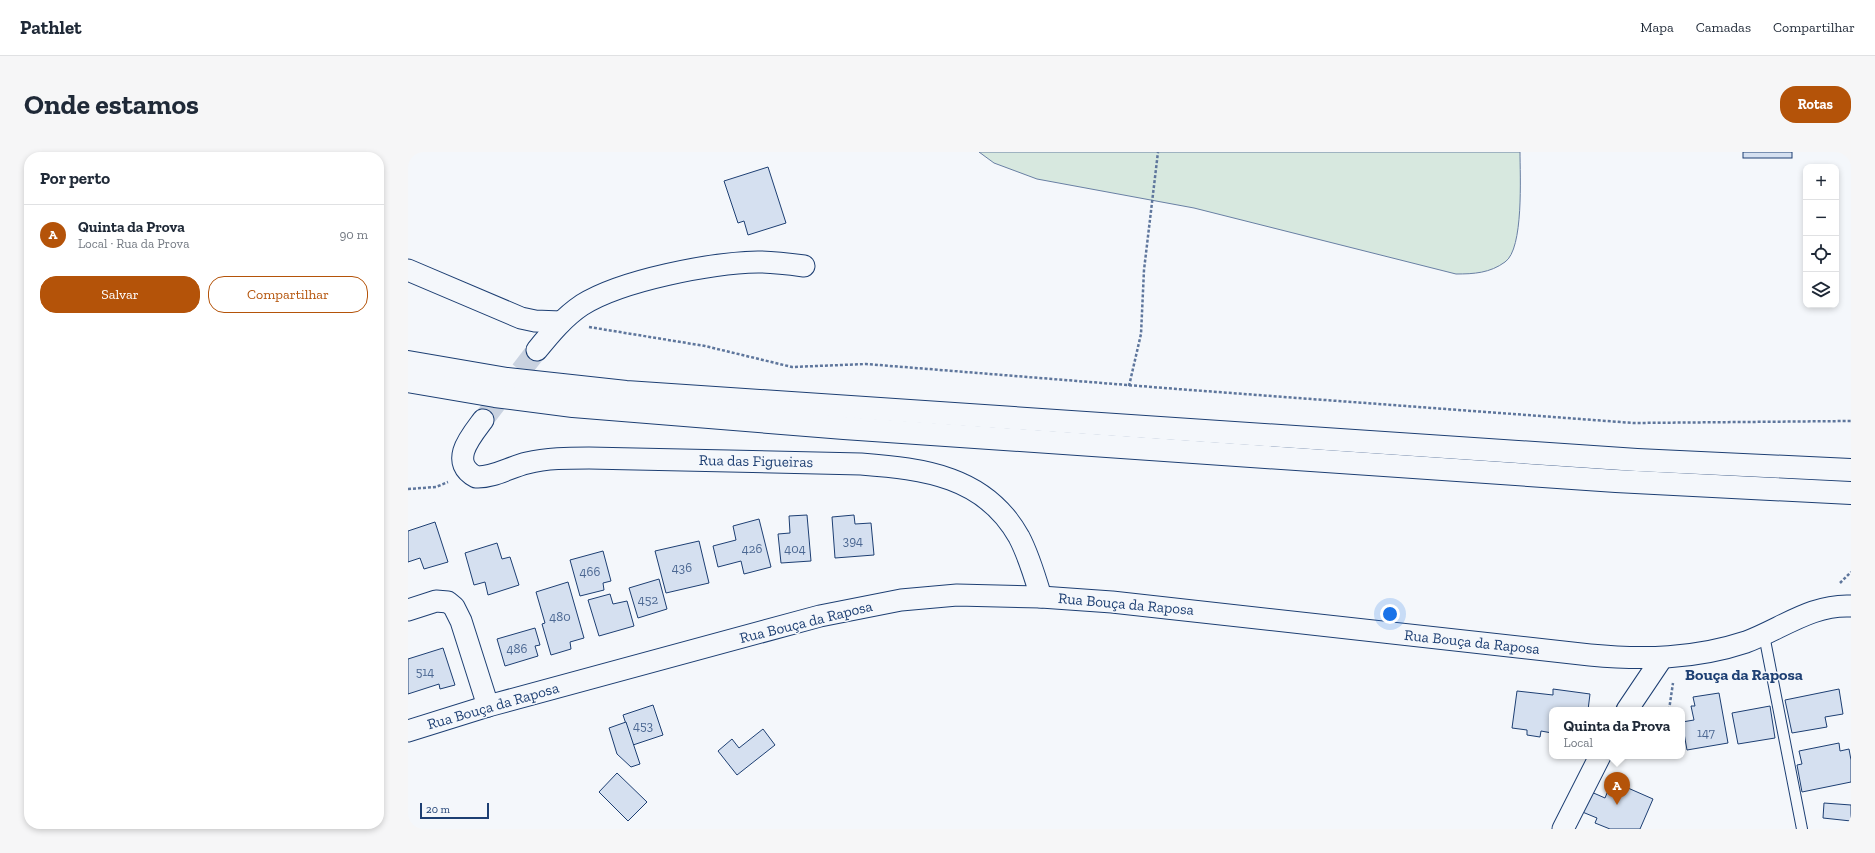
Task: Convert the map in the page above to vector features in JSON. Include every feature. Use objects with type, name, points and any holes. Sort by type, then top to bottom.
[{"type":"highway","points":[[408,362],[506,379],[626,392],[1637,460],[1851,470]]},
{"type":"highway","points":[[408,382],[487,395],[574,406],[836,428],[1608,481],[1851,493]]},
{"type":"street","points":[[537,350],[561,322],[582,306],[594,299],[640,282],[682,272],[742,263],[773,262],[804,266]]},
{"type":"street","points":[[408,270],[521,318],[535,321],[561,322]]},
{"type":"street","points":[[464,465],[463,454],[466,443],[483,420]]},
{"type":"street","name":"Rua das Figueiras","points":[[464,465],[471,474],[482,477],[528,463],[572,458],[861,464],[926,472],[965,484],[981,493],[996,506],[1019,537],[1027,554],[1041,597]]},
{"type":"street","name":"Rua Bouça da Raposa","points":[[408,731],[488,706],[820,616],[902,600],[957,595],[1041,597],[1112,602],[1590,655],[1662,658],[1699,654],[1764,635],[1820,609],[1851,606]]},
{"type":"street","points":[[408,610],[436,601],[448,602],[454,607],[461,621],[488,706]]},
{"type":"street","points":[[1629,707],[1662,658]]},
{"type":"street","points":[[1562,829],[1598,759]]},
{"type":"lane","points":[[1764,635],[1802,829]]},
{"type":"path","points":[[1129,386],[1141,334],[1144,270],[1158,152]]},
{"type":"path","points":[[561,322],[705,346],[792,367],[866,364],[1129,386],[1634,423],[1851,421]]},
{"type":"path","points":[[408,489],[441,486],[452,479],[464,465]]},
{"type":"shaded area","points":[[979,152],[1520,152],[1520,211],[1518,228],[1511,254],[1505,262],[1488,271],[1469,274],[1456,274],[1194,208],[1037,179],[994,163]]},
{"type":"building","points":[[1743,152],[1792,152],[1792,158],[1743,158]]},
{"type":"building","points":[[768,167],[786,223],[748,235],[744,221],[738,223],[724,181]]},
{"type":"building","points":[[807,515],[811,561],[781,563],[778,534],[790,533],[789,516]]},
{"type":"building","points":[[854,515],[855,524],[871,523],[874,555],[835,558],[832,517]]},
{"type":"building","points":[[759,519],[771,567],[744,574],[741,561],[718,567],[713,546],[736,540],[733,526]]},
{"type":"building","points":[[435,522],[448,562],[424,569],[420,558],[408,562],[408,531]]},
{"type":"building","points":[[699,541],[709,583],[666,593],[655,551]]},
{"type":"building","points":[[497,543],[502,559],[510,557],[519,585],[488,595],[485,582],[474,585],[465,553]]},
{"type":"building","points":[[603,551],[611,581],[603,583],[604,590],[580,596],[570,560]]},
{"type":"building","points":[[659,579],[667,609],[638,618],[629,588]]},
{"type":"building","points":[[568,582],[584,638],[570,642],[571,649],[551,655],[542,624],[545,623],[536,592]]},
{"type":"building","points":[[610,594],[613,604],[627,601],[634,626],[599,636],[588,600]]},
{"type":"building","points":[[535,628],[540,645],[535,646],[538,656],[505,666],[497,639]]},
{"type":"building","points":[[443,648],[455,685],[440,689],[439,684],[408,694],[408,659]]},
{"type":"building","points":[[1553,689],[1590,694],[1588,707],[1549,707],[1549,732],[1541,731],[1540,737],[1527,735],[1527,730],[1512,728],[1517,691],[1553,695]]},
{"type":"building","points":[[1839,689],[1843,714],[1825,717],[1827,727],[1792,733],[1785,700]]},
{"type":"building","points":[[1719,693],[1728,743],[1687,750],[1685,739],[1685,722],[1694,720],[1691,706],[1695,706],[1693,697]]},
{"type":"building","points":[[653,705],[663,735],[633,745],[623,715]]},
{"type":"building","points":[[1770,706],[1775,738],[1738,744],[1732,713]]},
{"type":"building","points":[[626,722],[640,764],[631,767],[617,754],[609,728]]},
{"type":"building","points":[[763,729],[775,745],[737,775],[718,751],[732,739],[739,748]]},
{"type":"building","points":[[1839,743],[1840,751],[1849,749],[1851,760],[1851,782],[1802,792],[1797,765],[1802,764],[1799,751]]},
{"type":"building","points":[[617,773],[647,802],[628,821],[599,792]]},
{"type":"building","points":[[1612,781],[1653,799],[1640,829],[1610,829],[1595,823],[1597,818],[1580,811],[1589,791],[1605,798]]},
{"type":"building","points":[[1824,803],[1851,805],[1851,821],[1823,818]]},
{"type":"tunnel","points":[[483,420],[537,350]]},
{"type":"place","name":"Quinta da Prova","points":[[1617,805]]},
{"type":"district","name":"Bouça da Raposa","points":[[1744,674]]}]
